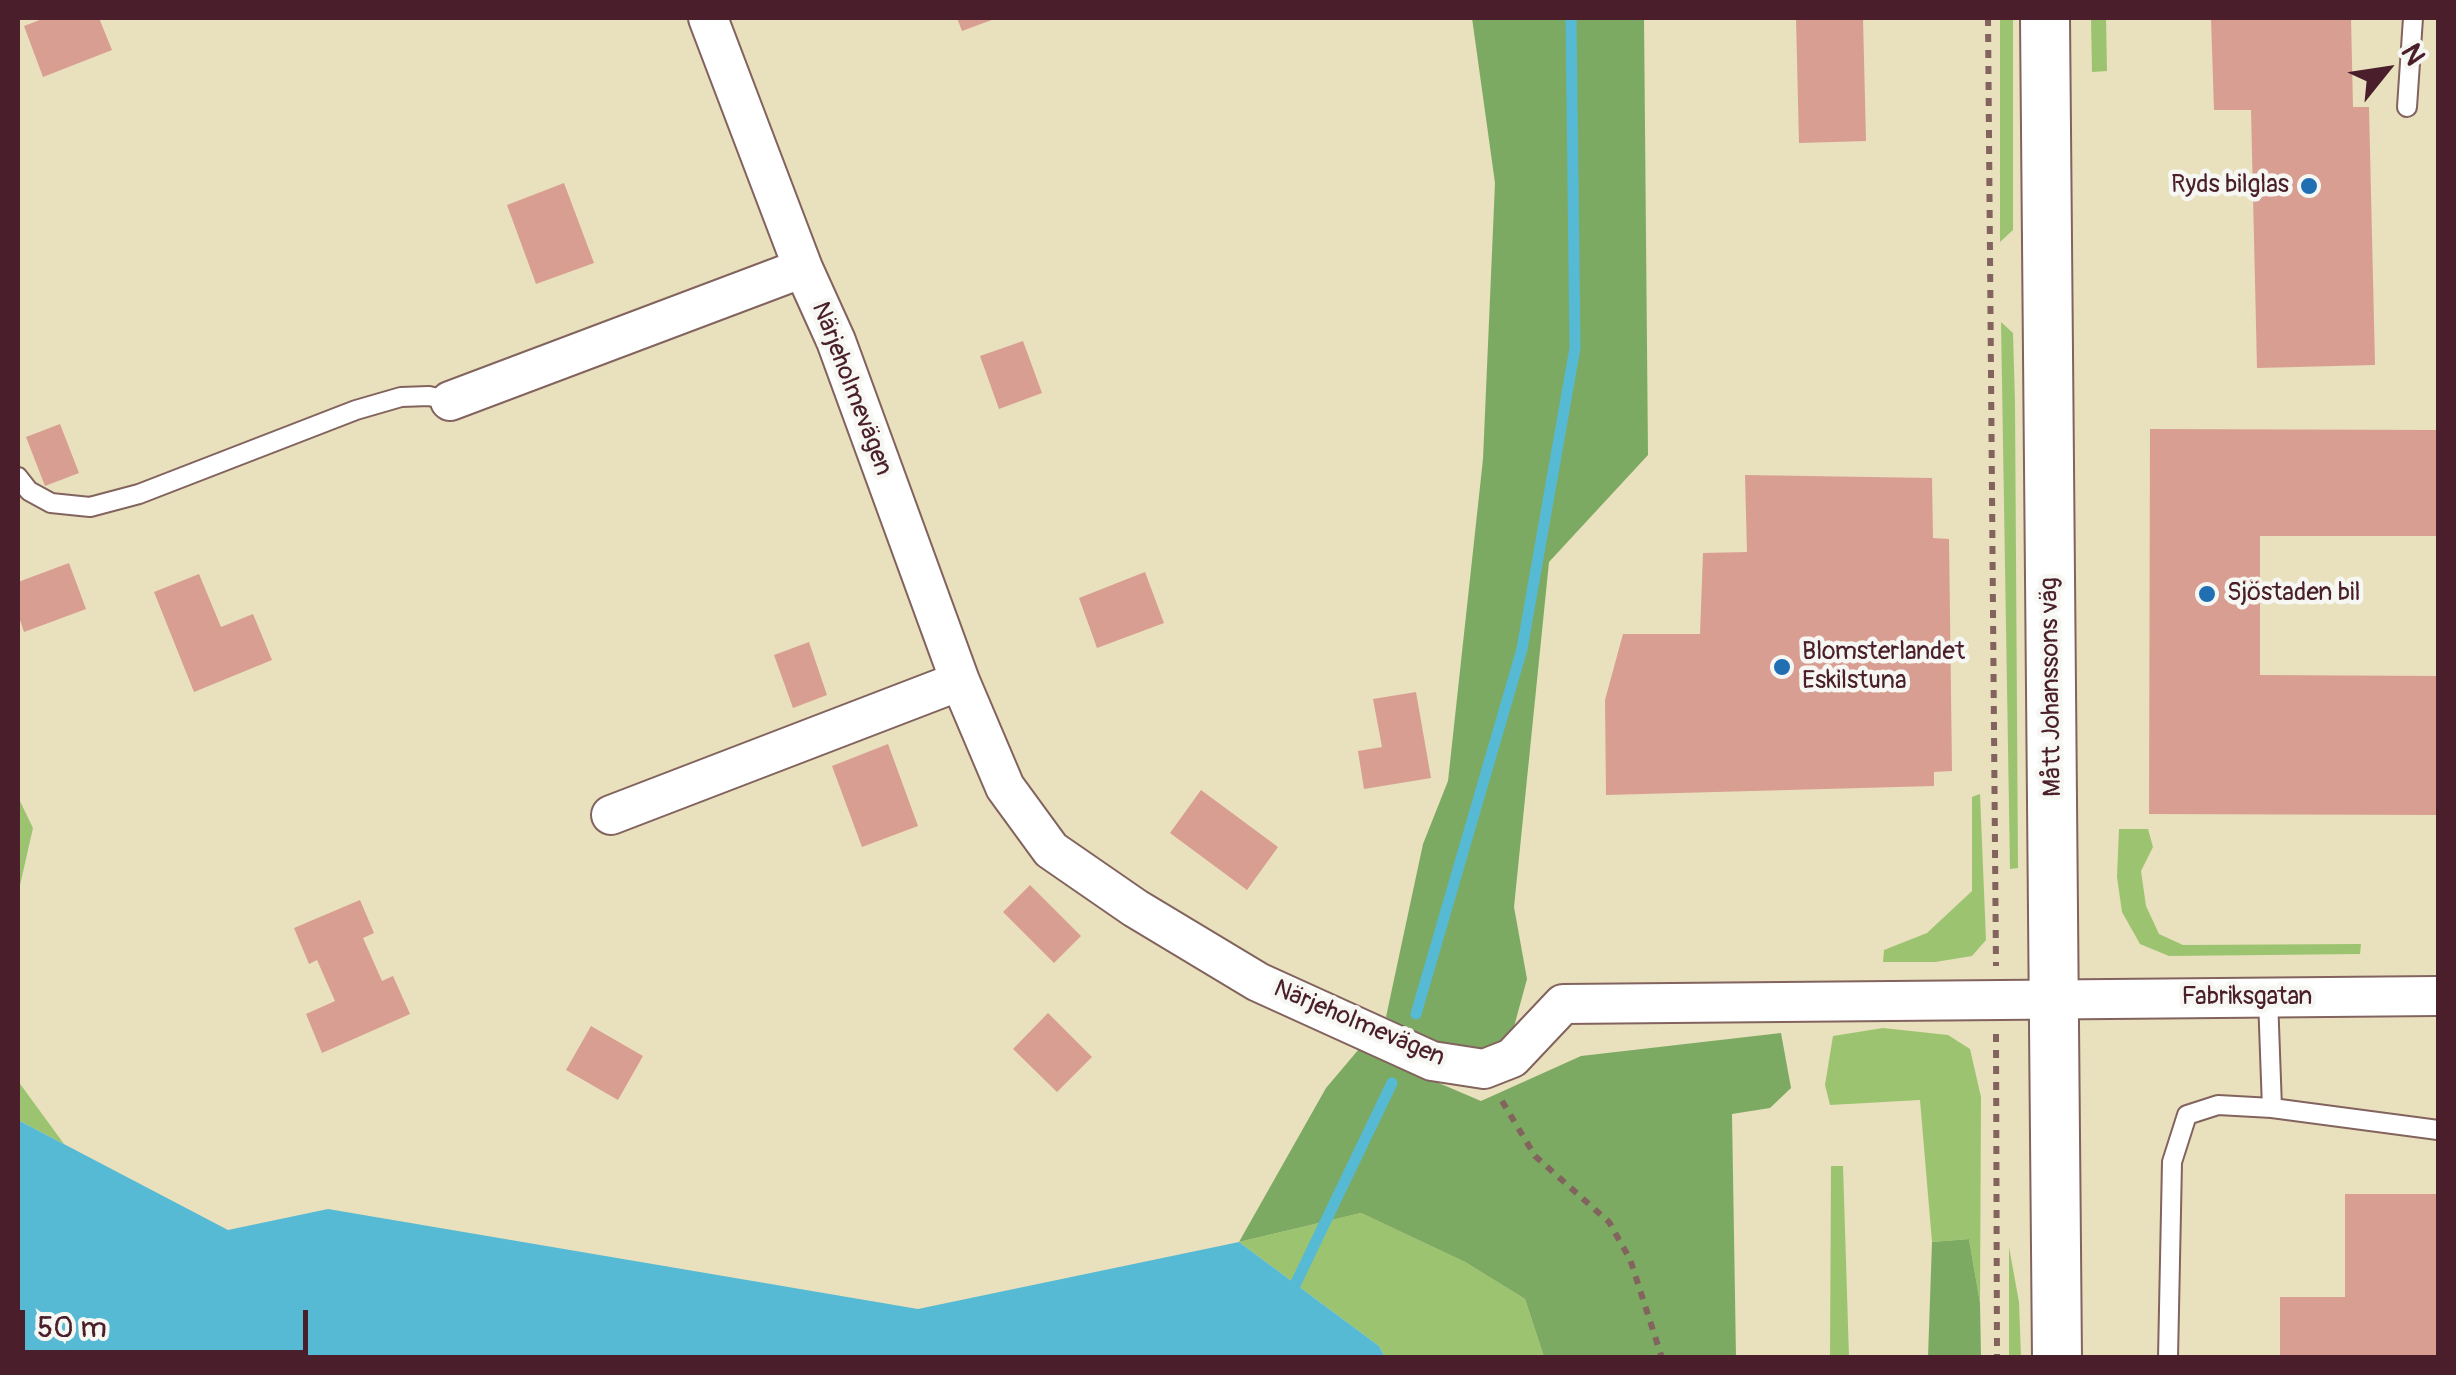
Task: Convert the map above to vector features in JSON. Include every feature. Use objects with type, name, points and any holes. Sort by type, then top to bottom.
[{"type":"street","name":"Närjeholmevägen","points":[[708,18],[803,268],[836,341],[960,681],[1005,787],[1050,850],[1258,982],[1432,1061],[1484,1070]]},
{"type":"street","name":"Mått Johanssons väg","points":[[2045,18],[2056,1358]]},
{"type":"street","points":[[450,400],[803,268]]},
{"type":"street","points":[[610,815],[960,681]]},
{"type":"street","name":"Fabriksgatan","points":[[2055,999],[2438,996]]},
{"type":"street","points":[[1484,1070],[1512,1058],[1563,1004],[2055,999]]},
{"type":"lane","points":[[2407,107],[2413,18]]},
{"type":"lane","points":[[18,477],[29,491],[50,502],[90,507],[139,494],[356,410],[400,397],[450,400]]},
{"type":"lane","points":[[2268,998],[2272,1108]]},
{"type":"lane","points":[[2168,1358],[2172,1162],[2187,1115],[2218,1105],[2272,1108],[2438,1130]]},
{"type":"path","points":[[1988,18],[1998,1358]]},
{"type":"path","points":[[1484,1070],[1535,1156],[1609,1222],[1630,1259],[1662,1358]]},
{"type":"green space","points":[[1472,18],[1644,18],[1648,455],[1549,562],[1514,907],[1527,979],[1512,1034],[1480,1054],[1446,1050],[1386,1017],[1423,844],[1448,781],[1483,459],[1495,183]]},
{"type":"green space","points":[[2000,18],[2013,18],[2013,230],[2000,242]]},
{"type":"green space","points":[[2091,18],[2106,18],[2107,71],[2092,72]]},
{"type":"green space","points":[[2001,322],[2013,333],[2015,403],[2018,868],[2010,869]]},
{"type":"green space","points":[[1980,794],[1986,940],[1972,956],[1935,962],[1883,962],[1884,950],[1927,933],[1972,891],[1972,797]]},
{"type":"green space","points":[[18,797],[33,828],[18,894]]},
{"type":"green space","points":[[2119,829],[2148,829],[2153,847],[2141,871],[2146,906],[2159,934],[2183,945],[2361,944],[2360,954],[2169,956],[2140,944],[2122,912],[2117,877]]},
{"type":"green space","points":[[1883,1028],[1948,1035],[1970,1049],[1981,1097],[1980,1303],[1969,1239],[1932,1242],[1920,1100],[1830,1105],[1825,1085],[1833,1036]]},
{"type":"green space","points":[[1781,1033],[1791,1088],[1770,1108],[1732,1114],[1736,1357],[1544,1357],[1525,1299],[1465,1262],[1361,1213],[1239,1242],[1326,1088],[1359,1049],[1481,1101],[1581,1056]]},
{"type":"green space","points":[[18,1081],[64,1144],[18,1120]]},
{"type":"green space","points":[[1831,1166],[1843,1166],[1849,1357],[1830,1357]]},
{"type":"green space","points":[[1361,1213],[1465,1262],[1525,1299],[1544,1357],[1385,1357],[1379,1346],[1239,1242]]},
{"type":"green space","points":[[1969,1239],[1980,1303],[1981,1357],[1928,1357],[1932,1242]]},
{"type":"green space","points":[[2009,1247],[2019,1302],[2021,1357],[2009,1357]]},
{"type":"water","points":[[18,1120],[228,1230],[328,1209],[918,1309],[1239,1242],[1379,1346],[1385,1357],[18,1357]]},
{"type":"building","points":[[45,18],[99,18],[112,50],[43,77],[24,26]]},
{"type":"building","points":[[957,18],[997,18],[962,31]]},
{"type":"building","points":[[1796,18],[1863,18],[1866,141],[1799,143]]},
{"type":"building","points":[[2211,18],[2351,18],[2353,107],[2369,107],[2375,365],[2257,368],[2251,110],[2214,110]]},
{"type":"building","points":[[564,183],[594,263],[536,284],[507,205]]},
{"type":"building","points":[[1023,341],[1042,393],[999,409],[980,356]]},
{"type":"building","points":[[60,424],[79,473],[45,486],[26,437]]},
{"type":"building","points":[[2150,429],[2438,430],[2438,536],[2260,536],[2260,675],[2438,676],[2438,815],[2149,814]]},
{"type":"building","name":"Blomsterlandet Eskilstuna","points":[[1745,475],[1932,478],[1933,538],[1949,539],[1952,771],[1934,772],[1934,786],[1606,795],[1605,700],[1623,634],[1700,634],[1703,553],[1747,552]]},
{"type":"building","points":[[69,563],[86,609],[24,632],[18,614],[18,582]]},
{"type":"building","points":[[1145,572],[1164,623],[1097,648],[1079,598]]},
{"type":"building","points":[[199,574],[221,627],[253,614],[272,660],[194,692],[154,592]]},
{"type":"building","points":[[809,642],[827,695],[793,708],[774,655]]},
{"type":"building","points":[[1416,692],[1431,778],[1364,789],[1358,751],[1382,747],[1373,699]]},
{"type":"building","points":[[888,744],[918,826],[862,847],[832,766]]},
{"type":"building","points":[[1201,790],[1278,847],[1247,890],[1170,833]]},
{"type":"building","points":[[1030,885],[1081,936],[1054,963],[1003,912]]},
{"type":"building","points":[[360,900],[374,933],[363,938],[382,981],[393,976],[410,1014],[322,1053],[306,1014],[335,1001],[317,960],[309,964],[294,928]]},
{"type":"building","points":[[1048,1013],[1092,1057],[1057,1092],[1013,1049]]},
{"type":"building","points":[[591,1026],[643,1056],[618,1100],[566,1070]]},
{"type":"building","points":[[2345,1194],[2438,1194],[2438,1358],[2280,1358],[2280,1297],[2345,1297]]},
{"type":"waterway","points":[[1416,1014],[1522,649],[1575,348],[1571,18]]},
{"type":"waterway","points":[[1295,1298],[1295,1285],[1392,1083]]},
{"type":"place","name":"Ryds bilglas","points":[[2309,186]]},
{"type":"place","name":"Sjöstaden bil","points":[[2207,594]]},
{"type":"place","name":"Blomsterlandet Eskilstuna","points":[[1782,667]]}]
